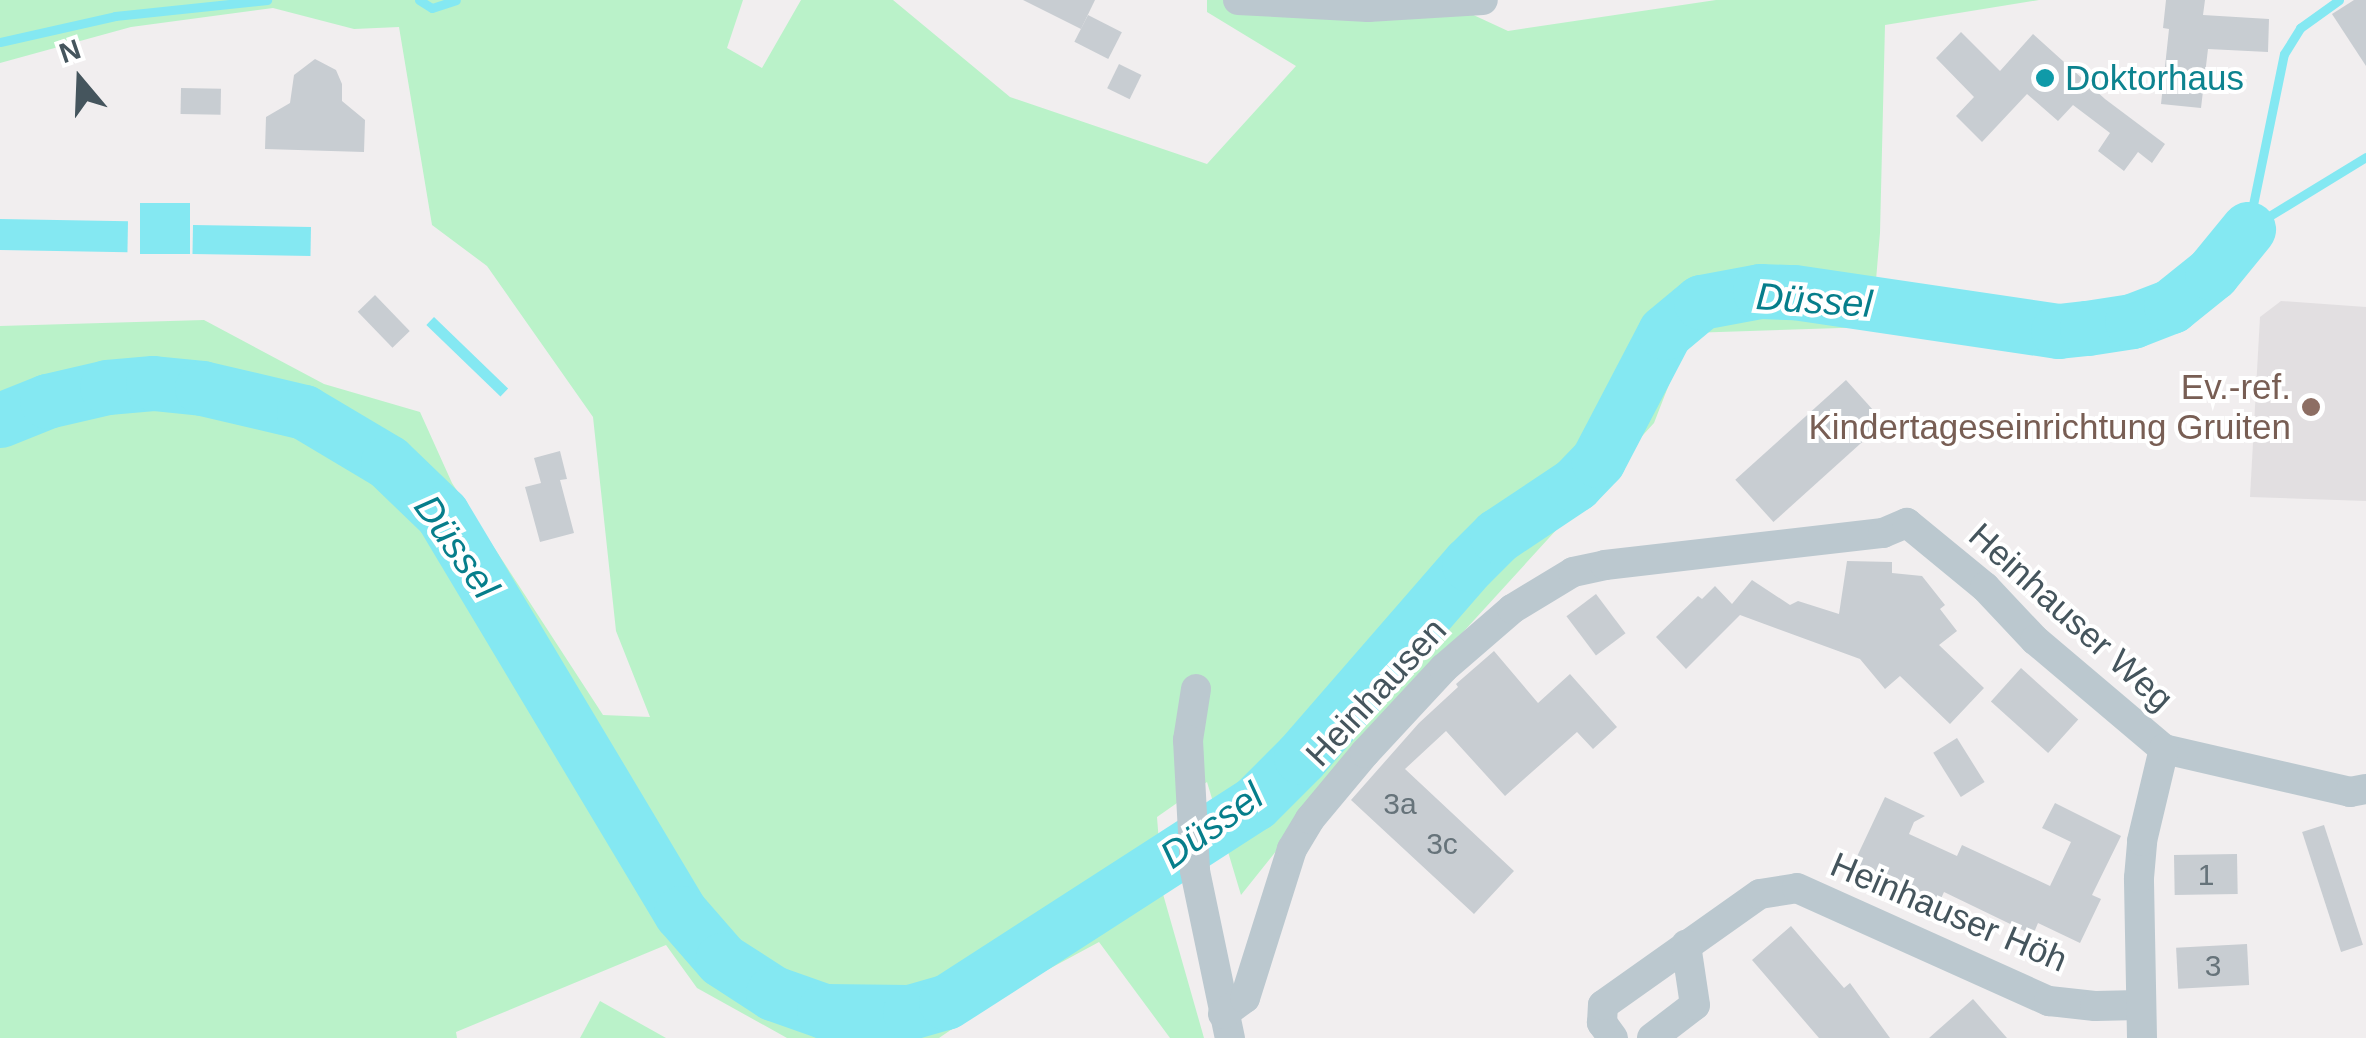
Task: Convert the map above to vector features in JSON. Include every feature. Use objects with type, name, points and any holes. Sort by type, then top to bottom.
[{"type":"street","points":[[1238,0],[1368,7],[1482,0]]},
{"type":"street","name":"Heinhauser Weg","points":[[1908,523],[1985,587],[2035,640],[2164,748],[2350,792],[2366,789]]},
{"type":"street","name":"Heinhausen","points":[[1226,1026],[1246,998],[1278,881],[1310,818],[1444,668],[1544,586],[1573,572],[1605,565],[1883,534],[1908,523]]},
{"type":"street","name":"Heinhausen","points":[[1196,690],[1188,740],[1188,800],[1195,872],[1226,1026]]},
{"type":"street","points":[[2142,1038],[2138,878],[2164,748]]},
{"type":"street","name":"Heinhauser Höh","points":[[1613,1038],[1602,1023],[1602,1005],[1760,894],[1797,888],[2048,1000],[2095,1006],[2140,1005]]},
{"type":"street","points":[[1652,1038],[1696,1004],[1686,945]]},
{"type":"shaded area","name":"Ev.-ref. Kindertageseinrichtung Gruiten","points":[[2281,301],[2366,307],[2366,501],[2250,497],[2260,317]]},
{"type":"green space","points":[[0,0],[743,0],[727,48],[762,68],[801,0],[893,0],[1010,97],[1207,164],[1296,66],[1207,12],[1207,0],[1441,0],[1508,31],[1716,0],[2039,0],[1885,25],[1880,233],[1872,327],[1689,333],[1654,423],[1369,735],[1241,895],[1207,782],[1157,817],[1163,894],[1204,1038],[1170,1038],[1099,942],[1008,991],[939,1038],[787,1038],[697,988],[666,945],[456,1032],[457,1038],[0,1038],[0,326],[204,320],[324,384],[420,412],[452,483],[603,715],[650,717],[616,631],[593,417],[487,266],[432,225],[399,27],[354,29],[273,8],[131,27],[0,63]]},
{"type":"green space","points":[[600,1001],[666,1038],[580,1038]]},
{"type":"water","points":[[140,203],[190,203],[190,254],[140,254]]},
{"type":"water","points":[[0,219],[128,221],[127,252],[0,250]]},
{"type":"water","points":[[193,225],[311,227],[310,256],[192,254]]},
{"type":"water","points":[[434,317],[508,389],[500,396],[426,325]]},
{"type":"building","points":[[1023,0],[1095,0],[1081,29]]},
{"type":"building","points":[[2166,0],[2205,0],[2203,15],[2269,19],[2268,52],[2208,49],[2201,108],[2161,104],[2169,29],[2163,28]]},
{"type":"building","points":[[2354,0],[2366,0],[2366,66],[2332,14]]},
{"type":"building","points":[[1088,15],[1122,32],[1108,59],[1074,42]]},
{"type":"building","points":[[1961,32],[2000,71],[2033,34],[2105,99],[2165,144],[2152,163],[2138,152],[2124,171],[2098,151],[2110,133],[2073,105],[2058,121],[2027,94],[1982,142],[1956,116],[1974,97],[1936,58]]},
{"type":"building","points":[[315,59],[336,70],[342,84],[342,101],[365,120],[364,152],[265,149],[266,117],[290,103],[294,75]]},
{"type":"building","points":[[1119,64],[1141,75],[1130,99],[1107,88]]},
{"type":"building","points":[[181,88],[221,89],[221,115],[181,114]]},
{"type":"building","points":[[375,295],[410,331],[392,348],[358,312]]},
{"type":"building","points":[[1846,380],[1884,422],[1773,522],[1735,480]]},
{"type":"building","points":[[560,451],[567,479],[560,480],[574,533],[540,542],[525,487],[541,483],[534,458]]},
{"type":"building","points":[[1847,561],[1892,562],[1892,573],[1922,576],[1945,605],[1940,609],[1957,631],[1939,645],[1984,688],[1950,724],[1900,676],[1885,689],[1860,659],[1740,615],[1686,669],[1656,637],[1698,596],[1702,599],[1715,586],[1732,604],[1752,580],[1790,605],[1798,601],[1839,614]]},
{"type":"building","points":[[1596,594],[1625,633],[1596,655],[1566,616]]},
{"type":"building","points":[[1494,651],[1538,703],[1570,674],[1617,727],[1593,749],[1577,732],[1505,796],[1446,731],[1405,769],[1514,871],[1474,914],[1351,800],[1419,723],[1458,687],[1456,684]]},
{"type":"building","points":[[2021,668],[2078,720],[2048,753],[1991,701]]},
{"type":"building","points":[[1957,738],[1985,782],[1961,797],[1933,753]]},
{"type":"building","points":[[1885,797],[1925,816],[1914,822],[1909,834],[1957,856],[1962,845],[2050,886],[2071,842],[2042,828],[2055,803],[2121,836],[2092,895],[2101,899],[2080,943],[2038,923],[2033,935],[1944,892],[1938,905],[1853,865]]},
{"type":"building","points":[[2324,825],[2363,945],[2341,952],[2302,832]]},
{"type":"building","points":[[2237,854],[2238,894],[2175,895],[2174,855]]},
{"type":"building","points":[[1791,926],[1844,988],[1850,983],[1890,1038],[1819,1038],[1752,960]]},
{"type":"building","points":[[2247,944],[2249,985],[2178,989],[2176,948]]},
{"type":"building","points":[[1973,999],[2007,1038],[1929,1038]]},
{"type":"waterway","points":[[0,42],[115,16],[267,0]]},
{"type":"waterway","points":[[419,0],[432,8],[456,0]]},
{"type":"waterway","name":"Düssel","points":[[2248,229],[2284,54],[2300,28],[2339,0]]},
{"type":"waterway","points":[[2248,229],[2366,157]]},
{"type":"waterway","name":"Düssel","points":[[0,420],[47,401],[107,387],[153,383],[202,388],[304,412],[388,462],[442,514],[681,913],[722,960],[773,993],[824,1011],[910,1012],[946,1002],[1255,803],[1301,757],[1469,564],[1497,536],[1575,484],[1598,460],[1665,332],[1701,302],[1760,291],[1794,292],[2058,331],[2087,328],[2132,321],[2171,306],[2212,273],[2248,229]]},
{"type":"place","name":"Doktorhaus","points":[[2045,78]]},
{"type":"place","name":"Ev.-ref. Kindertageseinrichtung Gruiten","points":[[2311,407]]}]
